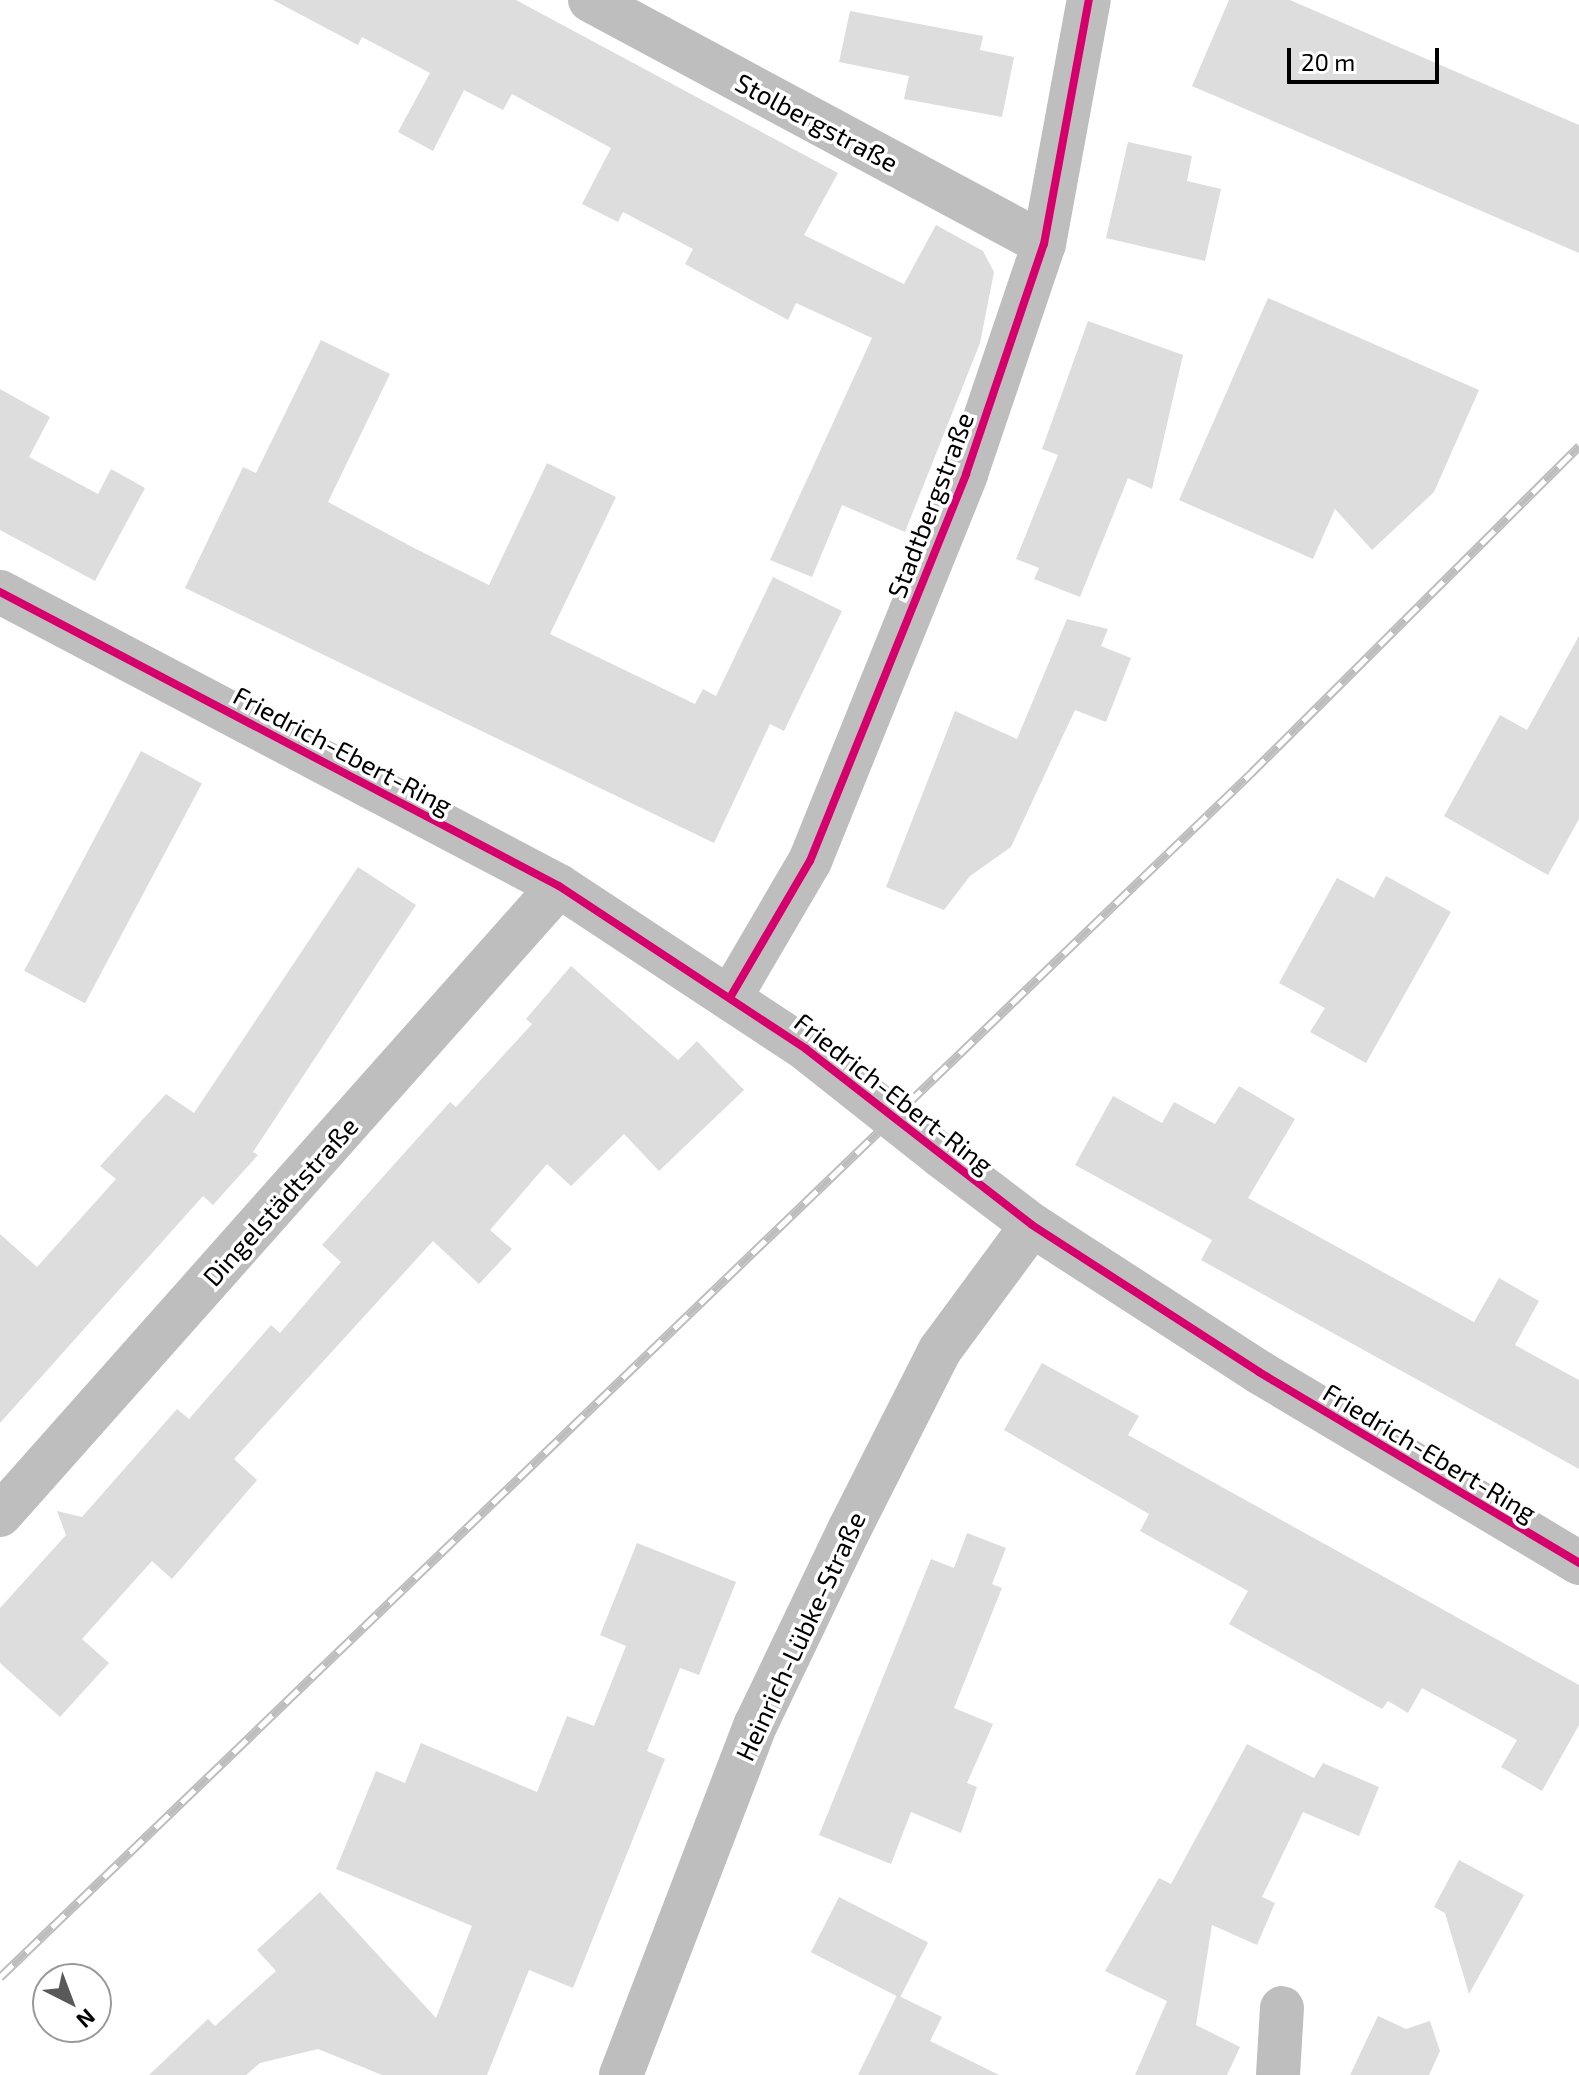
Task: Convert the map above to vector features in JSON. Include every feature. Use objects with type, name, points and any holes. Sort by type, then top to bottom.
[{"type":"street","name":"Stolbergstraße","points":[[590,0],[1044,244]]},
{"type":"street","name":"Stadtbergstraße","points":[[731,996],[810,861],[966,474],[1044,244],[1089,0]]},
{"type":"street","name":"Friedrich-Ebert-Ring","points":[[0,592],[559,886],[731,996],[806,1049],[1032,1225],[1259,1372],[1579,1563]]},
{"type":"street","name":"Dingelstädtstraße","points":[[0,1515],[559,886]]},
{"type":"street","name":"Heinrich-Lübke-Straße","points":[[621,2075],[756,1724],[850,1528],[940,1350],[1032,1225]]},
{"type":"street","points":[[1278,2075],[1282,2008]]},
{"type":"building","points":[[273,0],[516,0],[838,173],[804,235],[904,284],[936,225],[983,251],[994,272],[980,343],[905,532],[842,505],[812,577],[770,560],[872,338],[796,303],[788,320],[685,264],[693,249],[623,212],[618,222],[582,204],[611,148],[512,94],[503,110],[464,90],[433,151],[398,132],[430,73],[362,37],[358,45]]},
{"type":"building","points":[[1229,0],[1290,0],[1579,125],[1579,253],[1192,86]]},
{"type":"building","points":[[850,11],[983,36],[980,50],[1014,57],[1002,117],[904,99],[909,76],[839,62]]},
{"type":"building","points":[[1128,142],[1192,156],[1187,181],[1221,189],[1205,261],[1106,238]]},
{"type":"building","points":[[1268,298],[1479,390],[1434,492],[1372,550],[1335,509],[1313,559],[1179,500]]},
{"type":"building","points":[[1088,321],[1183,355],[1152,489],[1128,478],[1080,597],[1034,579],[1039,568],[1016,559],[1058,455],[1042,449]]},
{"type":"building","points":[[321,340],[390,374],[328,502],[414,548],[489,585],[547,463],[616,497],[550,634],[695,704],[703,689],[716,696],[773,577],[842,611],[784,731],[770,724],[714,843],[185,588],[243,467],[256,473]]},
{"type":"building","points":[[0,389],[50,417],[29,457],[98,494],[111,469],[145,488],[95,581],[0,530]]},
{"type":"building","points":[[1067,619],[1108,629],[1101,646],[1131,658],[1106,722],[1075,710],[1011,847],[970,876],[944,910],[886,887],[955,711],[1017,739]]},
{"type":"building","points":[[1579,636],[1579,819],[1548,875],[1444,816],[1500,715],[1527,730]]},
{"type":"building","points":[[141,751],[202,783],[85,1003],[24,971]]},
{"type":"building","points":[[358,867],[416,905],[253,1152],[258,1155],[213,1205],[203,1196],[0,1423],[0,1234],[37,1267],[116,1179],[100,1166],[166,1094],[194,1113]]},
{"type":"building","points":[[1386,876],[1451,912],[1366,1063],[1310,1032],[1325,1008],[1279,983],[1337,878],[1374,898]]},
{"type":"building","points":[[571,966],[678,1060],[697,1041],[744,1090],[659,1171],[624,1134],[571,1186],[547,1164],[490,1230],[512,1249],[479,1284],[433,1241],[234,1459],[257,1480],[172,1579],[152,1561],[82,1639],[109,1663],[60,1717],[0,1663],[0,1608],[66,1535],[57,1511],[82,1517],[177,1409],[189,1419],[271,1325],[280,1333],[341,1262],[322,1245],[450,1102],[456,1107],[532,1024],[526,1019]]},
{"type":"building","points":[[1239,1086],[1295,1119],[1248,1198],[1474,1322],[1499,1278],[1539,1301],[1515,1345],[1579,1380],[1579,1469],[1201,1260],[1212,1240],[1075,1165],[1113,1096],[1162,1123],[1174,1102],[1215,1124]]},
{"type":"building","points":[[1042,1363],[1139,1416],[1128,1435],[1579,1685],[1579,1725],[1542,1791],[1501,1767],[1517,1740],[1422,1688],[1408,1713],[1388,1701],[1382,1709],[1229,1624],[1248,1591],[1140,1531],[1149,1514],[1004,1430]]},
{"type":"building","points":[[967,1533],[1006,1548],[992,1584],[1002,1588],[954,1708],[993,1724],[967,1783],[977,1787],[961,1833],[911,1812],[891,1864],[819,1835],[931,1559],[954,1568]]},
{"type":"building","points":[[637,1543],[736,1582],[699,1675],[680,1668],[647,1751],[665,1759],[573,1988],[529,1970],[487,2075],[382,2075],[318,2049],[260,2063],[246,2075],[149,2075],[208,2019],[215,2026],[276,1971],[257,1950],[320,1892],[436,2018],[472,1926],[336,1869],[376,1771],[405,1783],[421,1743],[537,1792],[567,1716],[594,1726],[626,1646],[600,1635]]},
{"type":"building","points":[[1247,1744],[1314,1778],[1323,1763],[1379,1787],[1359,1836],[1303,1812],[1262,1897],[1275,1903],[1257,1945],[1212,1925],[1196,2025],[1240,2047],[1227,2075],[1135,2075],[1167,2001],[1105,1971],[1159,1878],[1171,1884]]},
{"type":"building","points":[[1459,1860],[1524,1895],[1469,1994],[1445,1913],[1434,1907]]},
{"type":"building","points":[[839,1897],[928,1942],[900,1998],[811,1952]]},
{"type":"building","points":[[897,1995],[942,2017],[930,2041],[999,2075],[858,2075]]},
{"type":"building","points":[[1378,2016],[1406,2029],[1430,2021],[1440,2051],[1429,2075],[1350,2075]]},
{"type":"railway","points":[[0,1977],[1252,772],[1579,446]]},
{"type":"cycle path","points":[[731,996],[810,861],[966,474],[1044,244],[1089,0]]},
{"type":"cycle path","points":[[0,592],[559,886],[806,1049],[1032,1225],[1259,1372],[1579,1563]]}]
